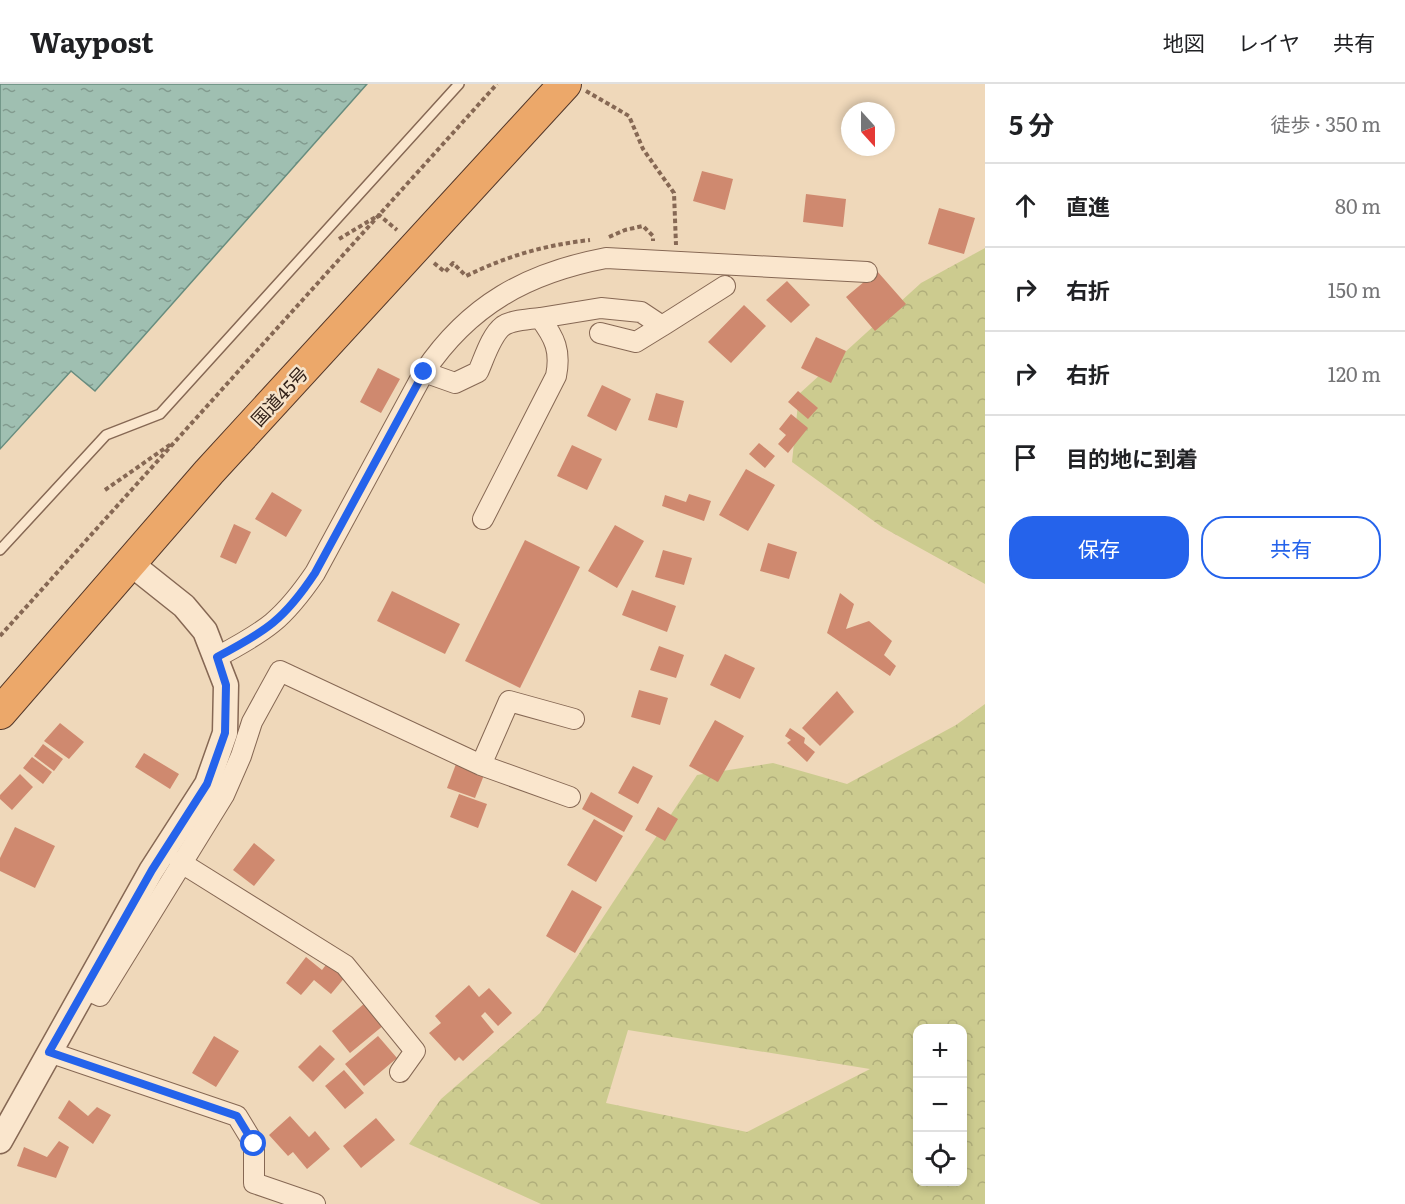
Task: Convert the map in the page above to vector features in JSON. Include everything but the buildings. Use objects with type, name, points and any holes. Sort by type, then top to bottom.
[{"type":"highway","name":"国道45号","points":[[0,713],[209,472],[574,87]]},
{"type":"street","points":[[217,657],[265,632],[295,603],[315,573],[424,372],[441,347],[462,326],[509,290],[571,265],[606,258],[867,272]]},
{"type":"street","points":[[600,333],[636,342],[725,286]]},
{"type":"street","points":[[424,372],[455,383],[478,372],[491,342],[503,326],[540,318],[601,308],[641,312],[662,326]]},
{"type":"street","points":[[483,519],[556,376],[560,358],[555,337],[540,318]]},
{"type":"street","points":[[0,1141],[152,870],[207,784],[225,733],[226,685],[205,631],[184,606],[130,563]]},
{"type":"street","points":[[85,989],[100,996],[180,862],[224,795],[241,756],[252,722],[280,671],[481,765],[570,797]]},
{"type":"street","points":[[481,765],[509,701],[574,719]]},
{"type":"street","points":[[180,862],[345,965],[415,1052],[400,1072]]},
{"type":"street","points":[[49,1052],[237,1116],[254,1144],[254,1183],[315,1204]]},
{"type":"lane","points":[[0,550],[106,435],[160,414],[459,84]]},
{"type":"path","points":[[0,636],[497,84]]},
{"type":"path","points":[[574,87],[629,116],[643,149],[674,193],[676,260]]},
{"type":"path","points":[[105,490],[177,440]]},
{"type":"green space","points":[[985,248],[985,584],[882,527],[792,462],[799,394],[921,283]]},
{"type":"green space","points":[[985,704],[985,1204],[541,1204],[409,1144],[441,1099],[540,1013],[697,775],[773,763],[847,784],[956,725]],"holes":[[[628,1030],[870,1069],[747,1132],[606,1103]]]},
{"type":"water","points":[[0,84],[367,84],[95,391],[71,371],[0,449]]},
{"type":"route","points":[[254,1144],[237,1116],[49,1052],[152,870],[207,784],[225,733],[226,685],[217,657],[265,632],[295,603],[315,573],[424,372]]}]
